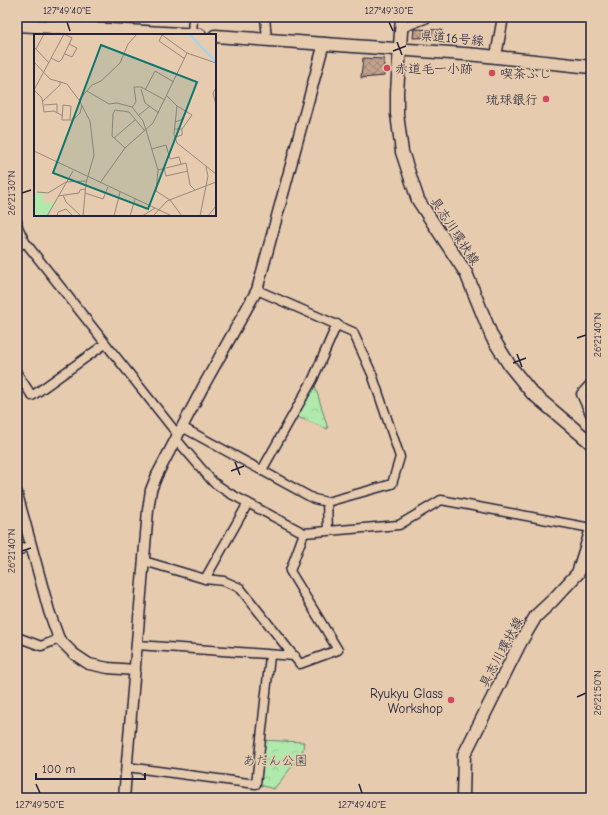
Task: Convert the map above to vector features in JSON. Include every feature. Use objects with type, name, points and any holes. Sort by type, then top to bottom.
[{"type":"main road","name":"具志川環状線","points":[[402,22],[397,92],[401,146],[406,169],[418,200],[466,273],[492,337],[510,366],[532,393],[590,438]]},
{"type":"main road","points":[[17,25],[92,23],[192,34]]},
{"type":"main road","name":"県道16号線","points":[[216,36],[496,56],[591,67]]},
{"type":"main road","name":"具志川環状線","points":[[463,798],[464,755],[520,643],[536,616],[578,573],[591,532]]},
{"type":"street","points":[[192,34],[194,17]]},
{"type":"street","points":[[265,17],[267,39]]},
{"type":"street","points":[[402,22],[430,17]]},
{"type":"street","points":[[496,56],[503,17]]},
{"type":"street","points":[[124,798],[134,670],[151,490],[204,384],[257,290],[324,43]]},
{"type":"street","points":[[17,221],[18,227],[25,242],[105,344],[179,434],[213,482],[248,503],[304,533],[399,525],[441,500],[591,528]]},
{"type":"street","points":[[17,247],[25,242]]},
{"type":"street","points":[[179,434],[262,470],[314,499],[327,502],[392,484],[400,457],[372,374],[353,332],[257,290]]},
{"type":"street","points":[[262,470],[313,379],[337,324]]},
{"type":"street","points":[[17,373],[32,396],[105,344]]},
{"type":"street","points":[[591,383],[581,394],[591,416]]},
{"type":"street","points":[[17,494],[49,611],[59,639],[74,654],[89,664],[108,668],[134,670]]},
{"type":"street","points":[[327,502],[328,530]]},
{"type":"street","points":[[205,579],[248,503]]},
{"type":"street","points":[[144,561],[205,579],[224,581],[240,588],[300,664],[338,650],[290,571],[304,533]]},
{"type":"street","points":[[17,552],[31,544]]},
{"type":"street","points":[[17,637],[41,646],[59,639]]},
{"type":"street","points":[[137,644],[270,656],[295,656]]},
{"type":"street","points":[[127,767],[256,784],[270,656]]},
{"type":"green space","points":[[313,379],[328,429],[292,415]]},
{"type":"green space","name":"あだん公園","points":[[260,740],[304,742],[302,754],[274,789],[256,784]]},
{"type":"building","points":[[414,29],[442,30],[442,37],[413,38]]},
{"type":"building","points":[[363,58],[384,59],[384,76],[361,78]]},
{"type":"place","name":"赤道毛一小跡","points":[[387,68]]},
{"type":"place","name":"喫茶ふじ","points":[[492,73]]},
{"type":"place","name":"琉球銀行","points":[[546,99]]},
{"type":"place","name":"Ryukyu Glass Workshop","points":[[451,700]]}]
